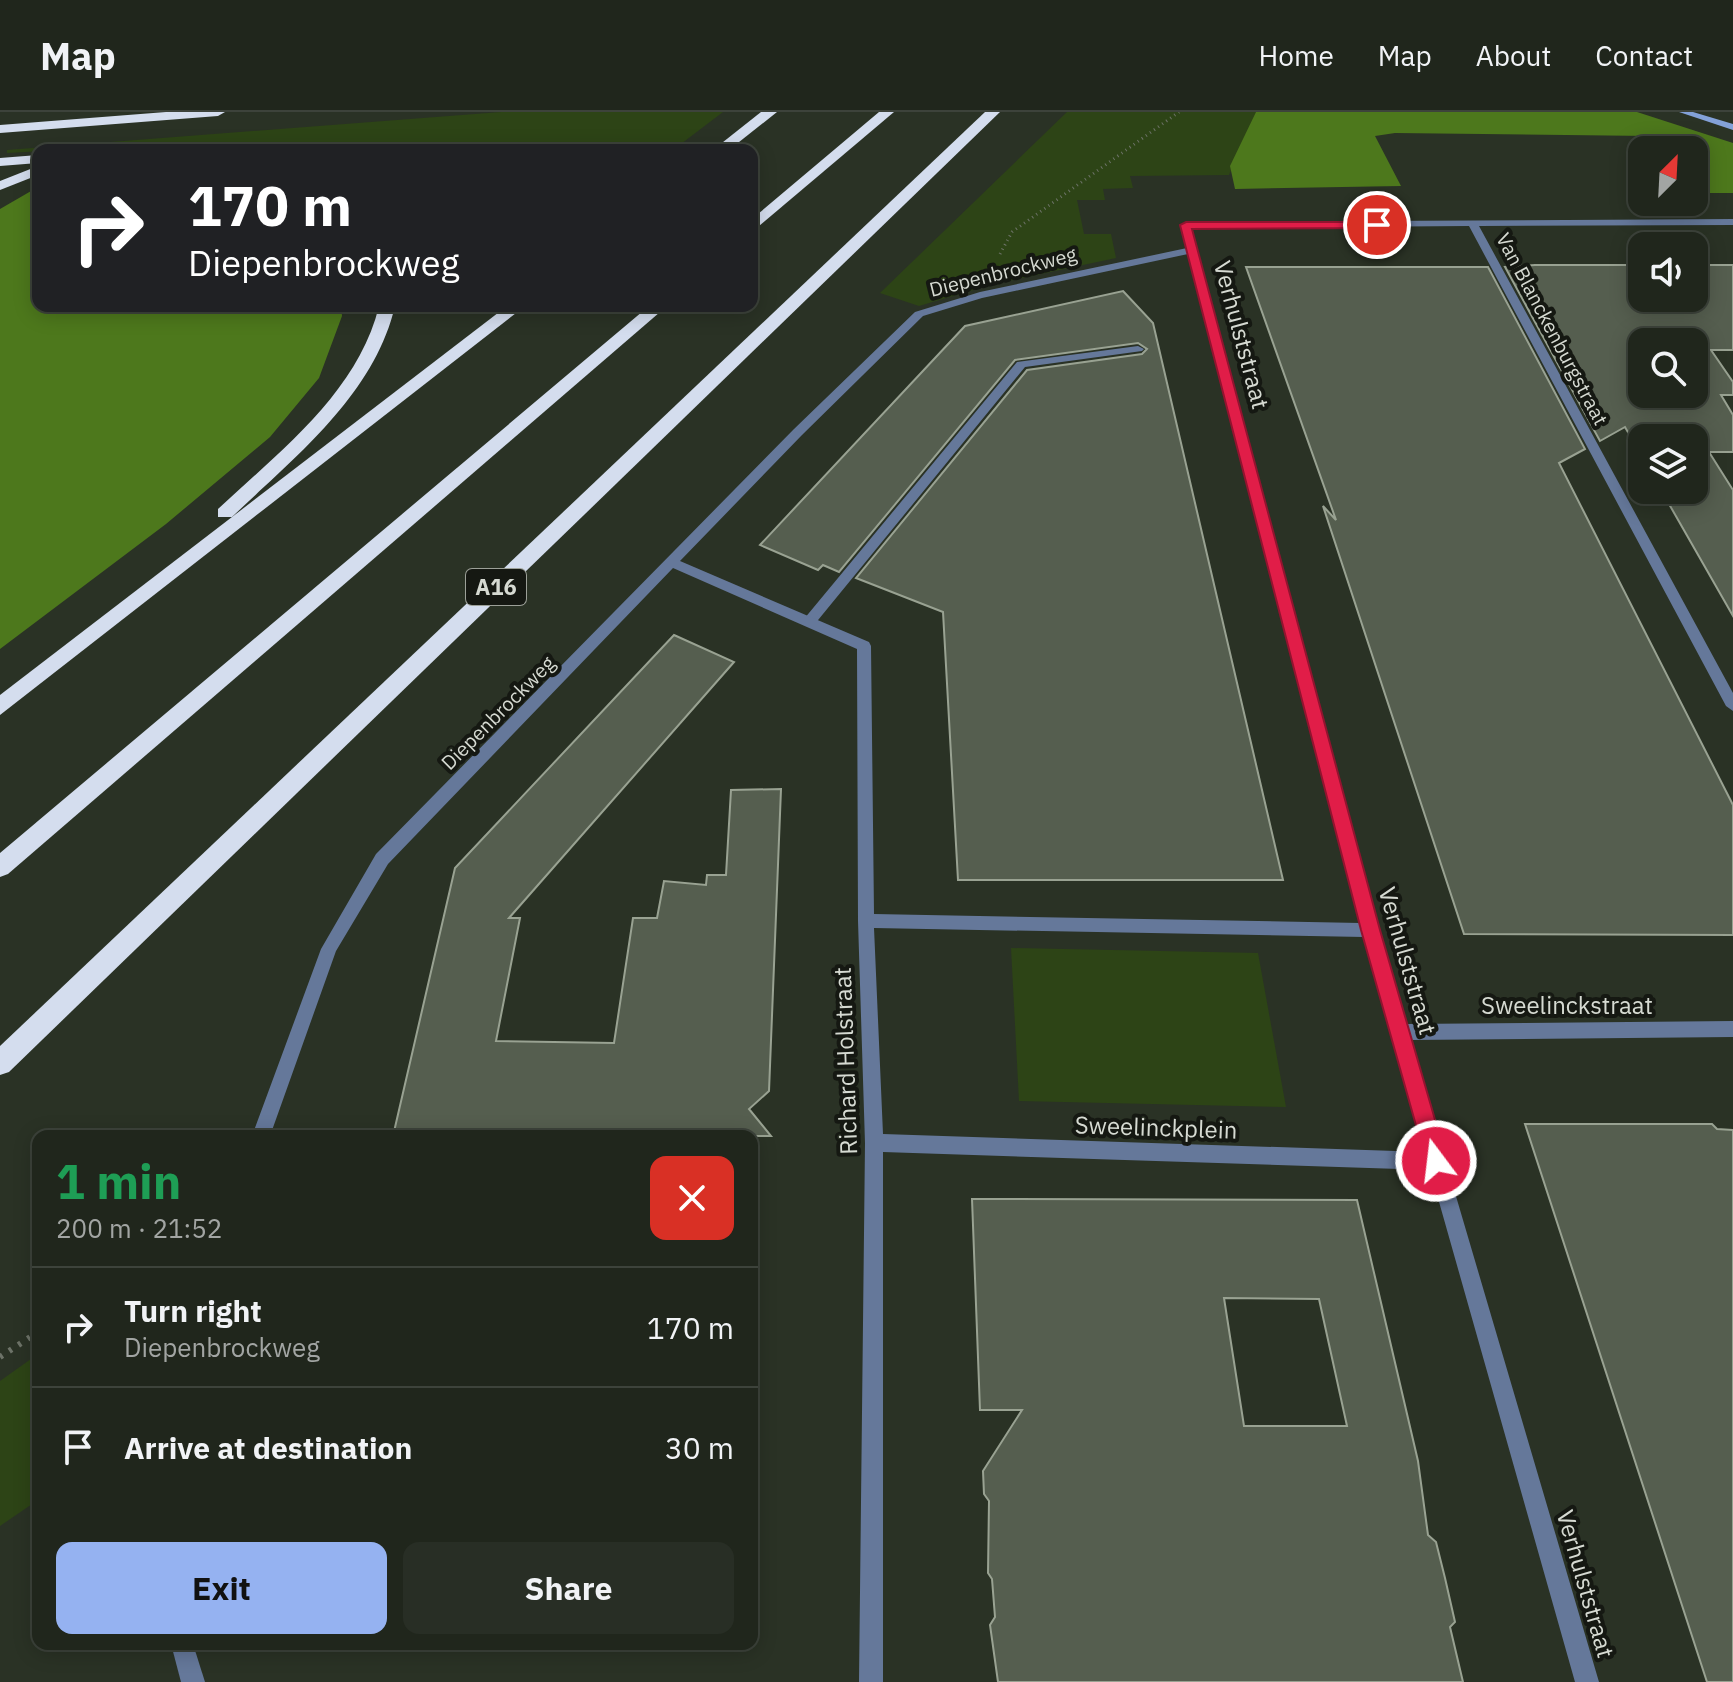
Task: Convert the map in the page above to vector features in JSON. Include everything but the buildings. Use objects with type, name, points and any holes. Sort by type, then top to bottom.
[{"type":"highway","points":[[26,112],[99,121]]},
{"type":"highway","points":[[0,129],[218,112]]},
{"type":"highway","points":[[728,144],[770,112]]},
{"type":"highway","points":[[758,222],[887,112]]},
{"type":"highway","name":"A16","points":[[0,1063],[993,112]]},
{"type":"highway","points":[[0,162],[32,159]]},
{"type":"highway","points":[[0,186],[32,173]]},
{"type":"highway","points":[[146,590],[352,386],[371,354],[385,312]]},
{"type":"highway","points":[[0,707],[146,590],[509,312]]},
{"type":"highway","points":[[0,867],[652,312]]},
{"type":"main road","points":[[1683,112],[1733,127]]},
{"type":"street","points":[[1191,250],[1186,225],[1733,222]]},
{"type":"street","name":"Van Blanckenburgstraat","points":[[1473,225],[1733,706]]},
{"type":"street","name":"Diepenbrockweg","points":[[263,1130],[329,949],[382,859],[674,563],[798,432],[919,314],[980,295],[1191,250]]},
{"type":"street","name":"Verhulststraat","points":[[1191,250],[1370,930],[1587,1682]]},
{"type":"street","points":[[809,622],[1021,364],[1138,349]]},
{"type":"street","name":"Richard Holstraat","points":[[674,563],[864,646],[866,921],[874,1143],[871,1682]]},
{"type":"street","points":[[866,921],[1370,930]]},
{"type":"street","name":"Sweelinckstraat","points":[[1401,1032],[1733,1029]]},
{"type":"street","name":"Sweelinckplein","points":[[874,1143],[1436,1161]]},
{"type":"street","points":[[184,1650],[193,1682]]},
{"type":"path","points":[[980,295],[1012,232],[1179,112]]},
{"type":"path","points":[[0,1357],[32,1336]]},
{"type":"green space","points":[[501,112],[723,112],[681,144],[85,144]]},
{"type":"green space","points":[[1067,112],[1256,112],[1229,175],[1130,176],[1133,188],[1103,189],[1105,200],[1077,200],[1084,234],[1111,234],[1116,258],[994,284],[919,306],[880,293]]},
{"type":"green space","points":[[1256,112],[1637,112],[1733,143],[1733,193],[1708,193],[1708,136],[1395,133],[1375,136],[1401,186],[1235,189],[1230,166]]},
{"type":"green space","points":[[32,148],[32,152],[7,153],[7,150]]},
{"type":"green space","points":[[32,190],[32,312],[342,312],[342,316],[319,378],[270,437],[166,524],[0,649],[0,209]]},
{"type":"green space","points":[[1011,948],[1258,953],[1286,1107],[1019,1101]]},
{"type":"green space","points":[[32,1358],[32,1504],[0,1526],[0,1381]]},
{"type":"route","points":[[1377,225],[1186,225],[1370,930],[1436,1161]]}]
